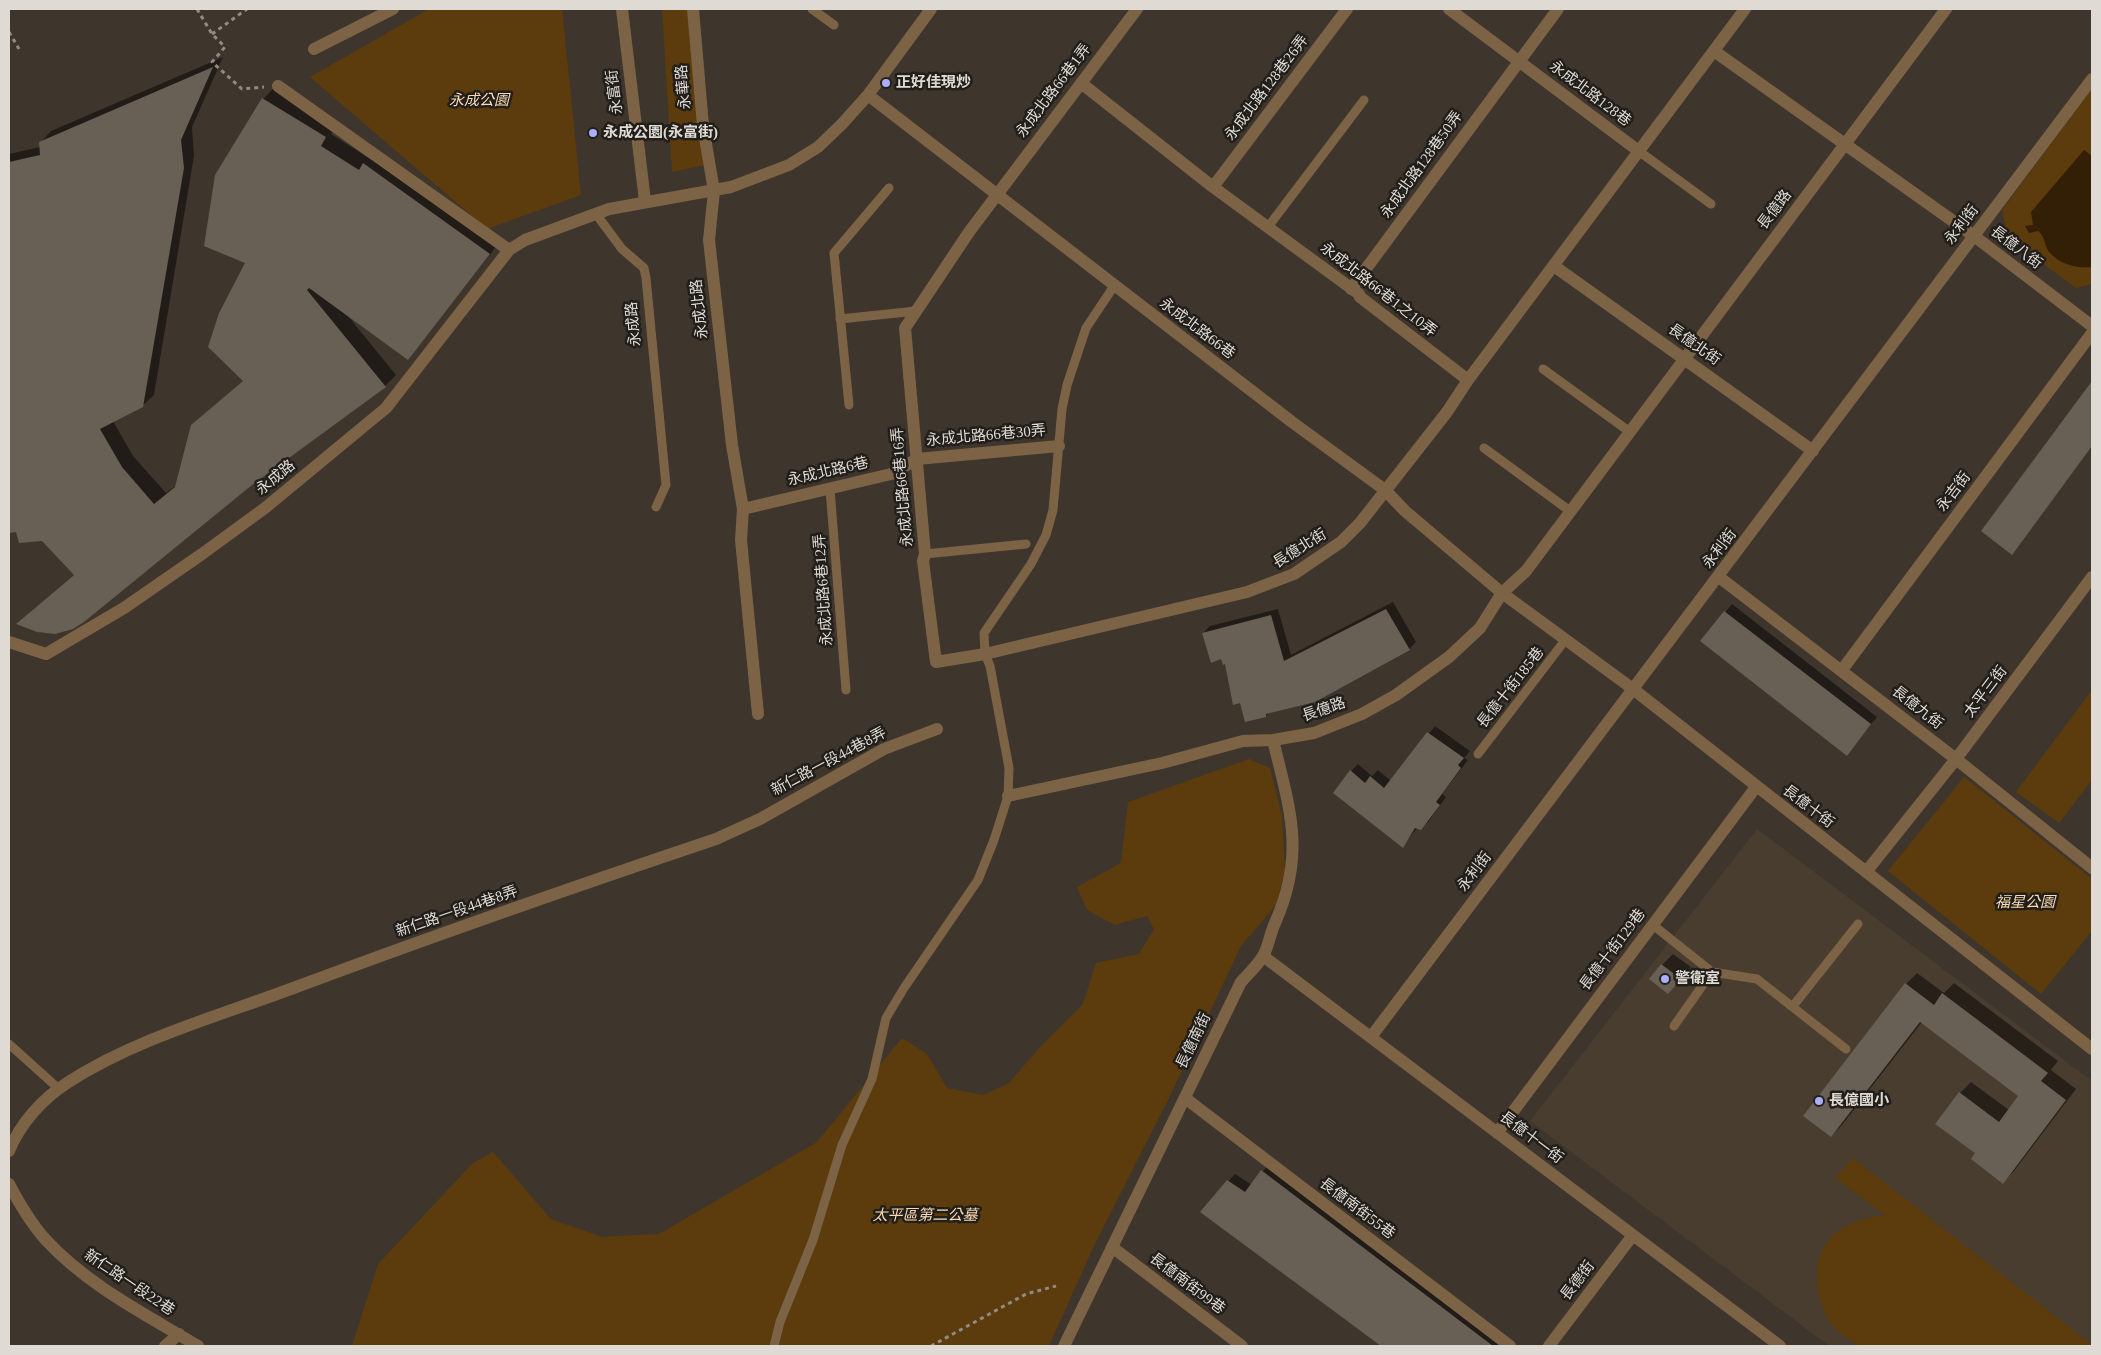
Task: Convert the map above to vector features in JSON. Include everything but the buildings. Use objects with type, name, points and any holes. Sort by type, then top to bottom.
[{"type":"street","points":[[314,49],[393,9]]},
{"type":"street","name":"永富街","points":[[622,9],[645,201]]},
{"type":"street","name":"永華路","points":[[693,9],[703,126],[714,191]]},
{"type":"street","points":[[714,191],[731,187],[788,165],[818,147],[868,95],[931,9]]},
{"type":"street","name":"永成北路66巷1弄","points":[[997,194],[1137,9]]},
{"type":"street","name":"永成北路128巷26弄","points":[[1214,187],[1347,9]]},
{"type":"street","name":"永成北路128巷","points":[[1449,9],[1640,152]]},
{"type":"street","name":"永成北路128巷50弄","points":[[1350,289],[1558,9]]},
{"type":"street","name":"長億北街","points":[[936,662],[985,654],[1247,592],[1277,582],[1311,564],[1341,542],[1360,523],[1447,412],[1468,380],[1745,9]]},
{"type":"street","name":"長億路","points":[[1008,796],[1162,763],[1243,742],[1273,740],[1314,733],[1362,714],[1396,695],[1449,657],[1480,628],[1502,593],[1526,571],[1946,9]]},
{"type":"street","points":[[1714,51],[1845,144]]},
{"type":"street","name":"永利街","points":[[1371,1037],[2092,79]]},
{"type":"street","name":"永成北路66巷1之10弄","points":[[1081,82],[1214,187],[1468,380]]},
{"type":"street","points":[[278,86],[509,250]]},
{"type":"street","name":"永成北路66巷","points":[[868,95],[1114,286],[1385,490],[1404,511],[1502,593]]},
{"type":"street","name":"長億八街","points":[[1845,144],[1974,236],[2092,326]]},
{"type":"street","name":"永成路","points":[[9,642],[46,654],[124,608],[265,508],[386,408],[509,250],[525,240],[596,214],[645,201],[714,191]]},
{"type":"street","name":"永成北路","points":[[714,191],[709,240],[732,445],[743,509],[741,540],[758,714]]},
{"type":"street","name":"永成北路66巷16弄","points":[[936,662],[923,561],[925,554],[905,328],[997,194]]},
{"type":"street","name":"長億北街","points":[[1554,266],[1813,451]]},
{"type":"street","name":"永吉街","points":[[1842,670],[2092,333]]},
{"type":"street","name":"永成北路66巷30弄","points":[[917,458],[1059,446]]},
{"type":"street","name":"永成北路6巷","points":[[743,509],[891,474],[917,458]]},
{"type":"street","name":"長億九街","points":[[1719,577],[1842,670],[2092,868]]},
{"type":"street","name":"太平三街","points":[[1866,872],[1956,759],[2092,577]]},
{"type":"street","name":"長億十街","points":[[1502,593],[1633,689],[2092,1049]]},
{"type":"street","name":"新仁路一段44巷8弄","points":[[9,1151],[16,1134],[43,1102],[58,1089],[115,1058],[179,1031],[435,936],[716,839],[760,818],[884,749],[937,729]]},
{"type":"street","name":"長億南街","points":[[1064,1346],[1241,982],[1263,956],[1284,904],[1290,883],[1294,853],[1292,820],[1273,740]]},
{"type":"street","name":"長億十街129巷","points":[[1498,1133],[1756,787]]},
{"type":"street","name":"長億十一街","points":[[1263,956],[1773,1344]]},
{"type":"street","name":"長億南街55巷","points":[[1185,1098],[1510,1346]]},
{"type":"street","name":"新仁路一段22巷","points":[[9,1184],[24,1212],[44,1238],[79,1271],[158,1324],[198,1346]]},
{"type":"street","name":"長德街","points":[[1549,1346],[1632,1235]]},
{"type":"street","name":"長億南街99巷","points":[[1112,1247],[1242,1346]]},
{"type":"street","name":"新仁路一段22巷","points":[[165,1346],[179,1334]]},
{"type":"lane","points":[[812,9],[834,25]]},
{"type":"lane","points":[[1268,227],[1364,100]]},
{"type":"lane","name":"永成北路128巷","points":[[1640,152],[1711,204]]},
{"type":"lane","points":[[849,405],[834,253],[889,188]]},
{"type":"lane","name":"永成路","points":[[596,214],[622,249],[644,268],[666,485],[656,507]]},
{"type":"lane","name":"永成北路66巷30弄","points":[[774,1346],[780,1322],[813,1240],[842,1145],[872,1079],[886,1018],[904,988],[978,880],[1008,796],[1009,768],[990,666],[985,654],[984,633],[1031,564],[1046,535],[1053,510],[1067,385],[1086,328],[1114,286]]},
{"type":"lane","points":[[840,319],[916,311]]},
{"type":"lane","points":[[1544,369],[1630,432]]},
{"type":"lane","points":[[1484,448],[1570,511]]},
{"type":"lane","name":"永成北路6巷12弄","points":[[830,489],[846,690]]},
{"type":"lane","points":[[925,554],[1026,544]]},
{"type":"lane","name":"長億十街185巷","points":[[1478,754],[1566,639]]},
{"type":"lane","points":[[1793,1006],[1858,924]]},
{"type":"lane","points":[[1653,925],[1712,972],[1757,979],[1846,1049]]},
{"type":"lane","points":[[1674,1026],[1712,972]]},
{"type":"lane","points":[[9,1044],[58,1089]]},
{"type":"path","points":[[197,9],[212,34],[225,47],[212,62],[242,89],[278,86]]},
{"type":"path","points":[[212,34],[248,9]]},
{"type":"path","points":[[9,32],[19,50]]},
{"type":"path","points":[[930,1346],[1026,1294],[1056,1286]]},
{"type":"shaded area","points":[[2084,150],[2092,156],[2092,267],[2069,265],[2058,260],[2049,252],[2040,233],[2038,231],[2029,233],[2025,226],[2033,225],[2031,212]]},
{"type":"shaded area","name":"長億國小","points":[[1757,829],[2092,1081],[2092,1346],[1829,1346],[1530,1121]]},
{"type":"green space","name":"永成公園","points":[[429,9],[562,9],[581,195],[487,229],[310,77]]},
{"type":"green space","points":[[662,9],[690,9],[705,165],[672,172]]},
{"type":"green space","points":[[2092,89],[2092,284],[2076,288],[2008,238],[2002,210]]},
{"type":"green space","points":[[2092,690],[2092,780],[2059,823],[2016,792]]},
{"type":"green space","name":"太平區第二公墓","points":[[1249,759],[1270,768],[1282,816],[1285,871],[1276,905],[1241,946],[1170,1096],[1093,1248],[1049,1346],[352,1346],[378,1264],[473,1163],[493,1152],[551,1219],[602,1237],[659,1234],[817,1142],[902,1038],[927,1054],[947,1088],[983,1095],[1009,1083],[1040,1047],[1083,1004],[1096,963],[1139,954],[1154,929],[1147,916],[1115,925],[1087,910],[1077,887],[1121,863],[1128,802]]},
{"type":"green space","name":"福星公園","points":[[1964,777],[2092,879],[2092,931],[2041,994],[1888,871]]},
{"type":"green space","points":[[1853,1158],[2092,1346],[1859,1346],[1841,1334],[1828,1320],[1819,1297],[1817,1278],[1818,1263],[1822,1251],[1828,1240],[1846,1226],[1871,1217],[1885,1215],[1835,1178]]},
{"type":"place","name":"正好佳現炒","points":[[886,83]]},
{"type":"place","name":"永成公園(永富街)","points":[[593,133]]},
{"type":"place","name":"警衛室","points":[[1665,979]]},
{"type":"place","name":"長億國小","points":[[1819,1101]]}]
